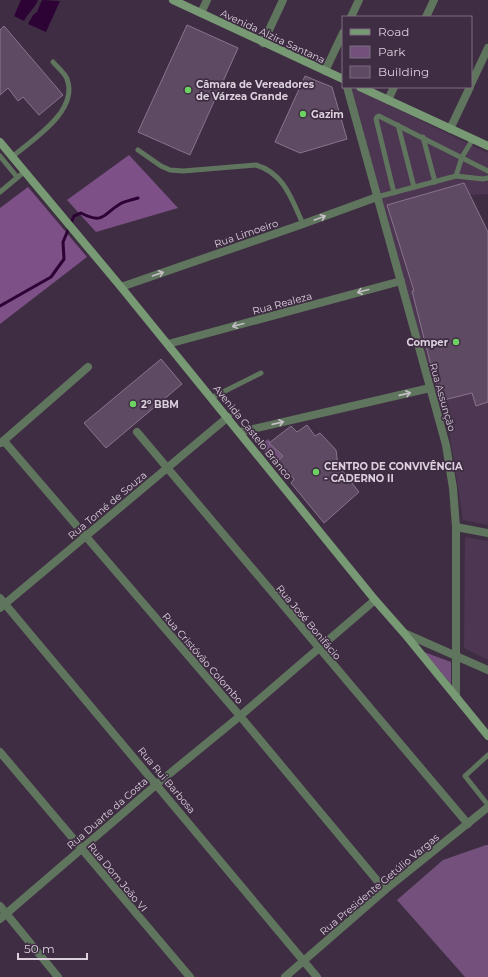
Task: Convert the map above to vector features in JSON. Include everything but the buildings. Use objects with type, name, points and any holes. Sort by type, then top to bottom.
[{"type":"street","name":"Avenida Alzira Santana","points":[[173,0],[342,79]]},
{"type":"street","points":[[201,13],[208,0]]},
{"type":"street","points":[[263,43],[283,0]]},
{"type":"street","points":[[351,16],[359,0]]},
{"type":"street","points":[[426,16],[434,0]]},
{"type":"street","points":[[325,71],[342,35]]},
{"type":"street","points":[[472,82],[488,48]]},
{"type":"street","name":"Rua Assunção","points":[[347,88],[446,445],[453,488],[456,527],[456,697]]},
{"type":"street","points":[[362,88],[488,146]]},
{"type":"street","points":[[388,100],[394,88]]},
{"type":"street","points":[[450,128],[469,88]]},
{"type":"street","name":"Avenida Castelo Branco","points":[[0,142],[12,157],[21,174],[66,221],[121,287],[375,600],[404,633],[488,736]]},
{"type":"street","name":"Rua Limoeiro","points":[[121,287],[377,197]]},
{"type":"street","name":"Rua Realeza","points":[[168,344],[401,281]]},
{"type":"street","points":[[2,442],[88,367]]},
{"type":"street","points":[[240,432],[430,388]]},
{"type":"street","name":"Rua Tomé de Souza","points":[[2,603],[86,536],[228,417]]},
{"type":"street","name":"Rua José Bonifácio","points":[[137,432],[468,824]]},
{"type":"street","name":"Rua Cristóvão Colombo","points":[[2,442],[86,536],[240,716],[385,890]]},
{"type":"street","points":[[456,527],[488,533]]},
{"type":"street","name":"Rua Duarte da Costa","points":[[3,916],[375,600]]},
{"type":"street","name":"Rua Rui Barbosa","points":[[2,603],[157,784],[317,977]]},
{"type":"street","points":[[404,633],[488,670]]},
{"type":"street","name":"Rua Dom João VI","points":[[0,752],[190,977]]},
{"type":"street","name":"Rua Presidente Getúlio Vargas","points":[[284,977],[385,890],[468,824],[488,806]]},
{"type":"street","points":[[0,906],[3,916],[58,977]]},
{"type":"lane","points":[[12,157],[51,125],[68,101],[69,88],[67,78],[53,62]]},
{"type":"lane","points":[[394,193],[376,119],[379,116],[488,171]]},
{"type":"lane","points":[[398,125],[414,187]]},
{"type":"lane","points":[[423,137],[435,182]]},
{"type":"lane","points":[[456,176],[462,157],[473,139]]},
{"type":"lane","points":[[138,150],[161,166],[170,170],[183,171],[256,165],[266,168],[283,184],[303,224]]},
{"type":"lane","points":[[0,156],[21,174],[0,192]]},
{"type":"lane","points":[[377,197],[456,176],[483,179],[488,178]]},
{"type":"lane","points":[[211,398],[261,373]]},
{"type":"lane","points":[[488,756],[465,776],[488,806]]},
{"type":"shaded area","points":[[21,0],[38,0],[24,21],[14,16]]},
{"type":"shaded area","points":[[42,0],[60,1],[46,32],[28,24],[33,15],[37,12]]},
{"type":"shaded area","points":[[348,88],[354,88],[488,153],[488,194],[470,195],[488,232],[488,525],[463,520],[447,417],[442,418]]},
{"type":"shaded area","points":[[129,155],[178,208],[96,232],[67,200]]},
{"type":"shaded area","points":[[28,187],[87,257],[0,324],[0,208]]},
{"type":"shaded area","points":[[465,537],[488,541],[488,660],[464,648]]},
{"type":"green space","points":[[268,439],[283,456],[275,464],[259,445]]},
{"type":"green space","points":[[424,652],[451,662],[451,684]]},
{"type":"green space","points":[[488,845],[488,977],[465,977],[397,900],[443,860]]},
{"type":"waterway","points":[[0,306],[51,277],[64,259],[63,242],[74,216],[81,213],[94,218],[103,217],[122,203],[138,198]]},
{"type":"place","name":"Câmara de Vereadores de Várzea Grande","points":[[188,90]]},
{"type":"place","name":"Gazim","points":[[303,114]]},
{"type":"place","name":"Comper","points":[[456,342]]},
{"type":"place","name":"2º BBM","points":[[133,404]]},
{"type":"place","name":"CENTRO DE CONVIVÊNCIA - CADERNO II","points":[[316,472]]}]
